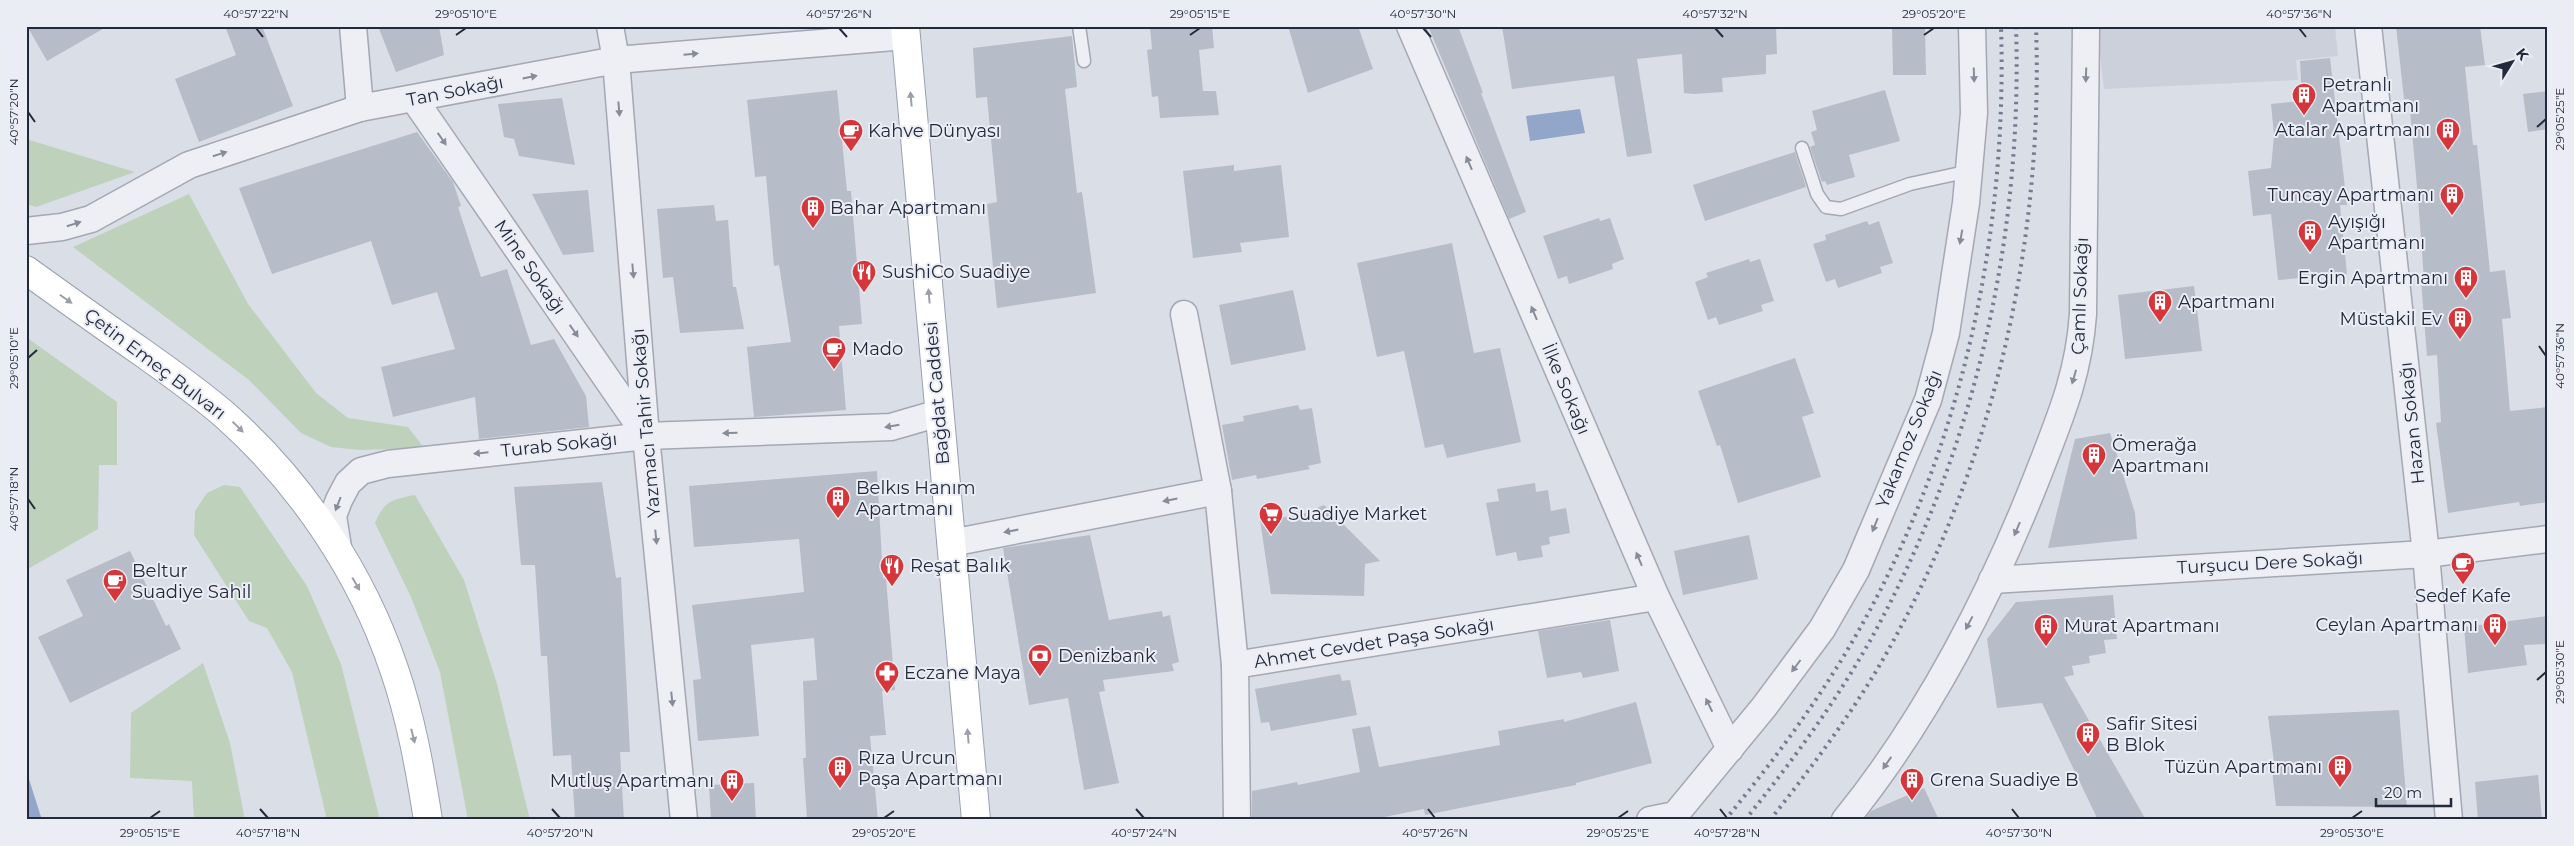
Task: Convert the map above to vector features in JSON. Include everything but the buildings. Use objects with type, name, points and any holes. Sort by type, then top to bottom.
[{"type":"main road","name":"Bağdat Caddesi","points":[[905,31],[976,820]]},
{"type":"main road","name":"Çetin Emeç Bulvarı","points":[[26,270],[191,388],[227,417],[260,448],[288,480],[321,524],[340,555],[379,629],[395,669],[417,752],[428,820]]},
{"type":"street","points":[[353,26],[360,108]]},
{"type":"street","name":"Yazmacı Tahir Sokağı","points":[[610,26],[616,60],[646,436],[684,820]]},
{"type":"street","name":"İlke Sokağı","points":[[1410,26],[1656,597],[1730,749]]},
{"type":"street","name":"Yakamoz Sokağı","points":[[1650,820],[1675,815],[1805,654],[1840,600],[1861,558],[1928,400],[1946,333],[1970,170],[1974,95],[1972,26]]},
{"type":"street","name":"Çamlı Sokağı","points":[[1845,820],[1891,758],[1925,705],[1992,580],[2012,541],[2074,380],[2079,358],[2083,298],[2086,26]]},
{"type":"street","name":"Hazan Sokağı","points":[[2368,26],[2426,554],[2449,820]]},
{"type":"street","name":"Tan Sokağı","points":[[26,231],[62,227],[91,219],[189,165],[360,108],[616,60],[905,31]]},
{"type":"street","name":"Mine Sokağı","points":[[414,99],[646,436]]},
{"type":"street","name":"Ahmet Cevdet Paşa Sokağı","points":[[1184,314],[1218,491],[1235,666],[1656,597]]},
{"type":"street","name":"Turab Sokağı","points":[[340,555],[333,516],[348,483],[361,471],[388,464],[646,436],[891,427],[939,413]]},
{"type":"street","points":[[951,543],[1218,491]]},
{"type":"street","name":"Turşucu Dere Sokağı","points":[[1992,580],[2426,554],[2548,539]]},
{"type":"street","points":[[1235,666],[1237,820]]},
{"type":"lane","points":[[1079,26],[1084,61]]},
{"type":"lane","points":[[1802,148],[1817,194],[1826,207],[1841,209],[1910,184],[1970,170]]},
{"type":"shaded area","points":[[2097,26],[2335,26],[2338,56],[2296,60],[2298,80],[2104,89]]},
{"type":"green space","points":[[26,139],[135,172],[36,207],[26,204]]},
{"type":"green space","points":[[189,194],[248,304],[316,393],[348,418],[408,427],[424,448],[360,450],[331,447],[301,433],[249,380],[73,247]]},
{"type":"green space","points":[[26,337],[117,402],[117,465],[99,465],[98,529],[26,570]]},
{"type":"green space","points":[[224,485],[240,487],[307,586],[341,664],[380,820],[327,820],[292,672],[267,628],[249,621],[194,535],[195,511],[207,493]]},
{"type":"green space","points":[[415,495],[464,580],[497,684],[530,820],[468,820],[440,672],[411,597],[375,523],[382,510],[390,502]]},
{"type":"green space","points":[[203,663],[230,743],[245,820],[194,820],[192,781],[130,778],[131,713]]},
{"type":"water","points":[[1580,109],[1585,133],[1530,141],[1526,116]]},
{"type":"water","points":[[27,773],[42,820],[26,820]]},
{"type":"railway","points":[[1725,820],[1786,742],[1842,659],[1882,587],[1916,511],[1945,434],[1967,354],[1984,273],[1995,191],[2001,109],[2001,26]]},
{"type":"railway","points":[[1745,820],[1812,732],[1843,686],[1871,639],[1907,568],[1938,494],[1964,419],[1985,343],[2000,265],[2011,186],[2016,106],[2016,26]]},
{"type":"railway","points":[[1770,820],[1825,748],[1875,673],[1915,599],[1950,522],[1979,442],[2002,361],[2019,278],[2030,195],[2036,110],[2036,26]]},
{"type":"place","name":"Petranlı Apartmanı","points":[[2304,116]]},
{"type":"place","name":"Atalar Apartmanı","points":[[2448,151]]},
{"type":"place","name":"Kahve Dünyası","points":[[851,152]]},
{"type":"place","name":"Tuncay Apartmanı","points":[[2452,216]]},
{"type":"place","name":"Bahar Apartmanı","points":[[813,229]]},
{"type":"place","name":"Ayışığı Apartmanı","points":[[2310,253]]},
{"type":"place","name":"SushiCo Suadiye","points":[[864,293]]},
{"type":"place","name":"Ergin Apartmanı","points":[[2466,299]]},
{"type":"place","name":"Apartmanı","points":[[2160,323]]},
{"type":"place","name":"Müstakil Ev","points":[[2460,340]]},
{"type":"place","name":"Mado","points":[[834,370]]},
{"type":"place","name":"Ömerağa Apartmanı","points":[[2094,476]]},
{"type":"place","name":"Belkıs Hanım Apartmanı","points":[[838,519]]},
{"type":"place","name":"Suadiye Market","points":[[1271,535]]},
{"type":"place","name":"Sedef Kafe","points":[[2463,585]]},
{"type":"place","name":"Reşat Balık","points":[[892,587]]},
{"type":"place","name":"Beltur Suadiye Sahil","points":[[115,602]]},
{"type":"place","name":"Ceylan Apartmanı","points":[[2495,646]]},
{"type":"place","name":"Murat Apartmanı","points":[[2046,647]]},
{"type":"place","name":"Denizbank","points":[[1040,677]]},
{"type":"place","name":"Eczane Maya","points":[[887,694]]},
{"type":"place","name":"Safir Sitesi B Blok","points":[[2088,755]]},
{"type":"place","name":"Tüzün Apartmanı","points":[[2340,788]]},
{"type":"place","name":"Rıza Urcun Paşa Apartmanı","points":[[840,789]]},
{"type":"place","name":"Grena Suadiye B","points":[[1912,801]]},
{"type":"place","name":"Mutluş Apartmanı","points":[[732,802]]}]
